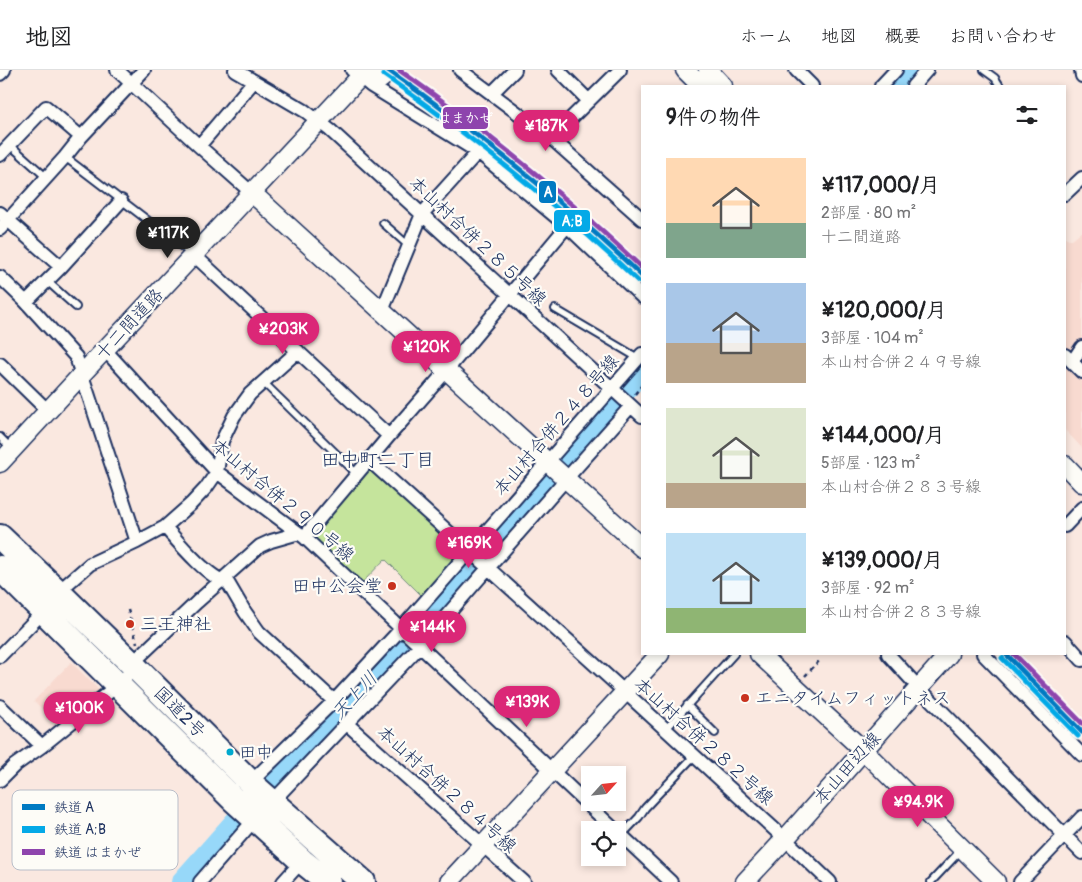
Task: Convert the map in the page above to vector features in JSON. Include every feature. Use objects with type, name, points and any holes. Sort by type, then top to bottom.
[{"type":"highway","name":"国道2号","points":[[0,537],[58,592],[138,661],[256,801],[302,861],[328,882]]},
{"type":"highway","name":"国道2号","points":[[0,568],[119,684],[256,801],[364,882]]},
{"type":"street","points":[[0,74],[4,70]]},
{"type":"street","points":[[117,70],[641,547]]},
{"type":"street","points":[[61,267],[3,220],[65,157],[144,70]]},
{"type":"street","name":"本山村合併２８５号線","points":[[235,70],[305,111],[330,130],[641,415]]},
{"type":"street","points":[[359,72],[381,79],[389,70]]},
{"type":"street","points":[[460,70],[551,138],[641,218]]},
{"type":"street","points":[[492,93],[515,70]]},
{"type":"street","points":[[558,70],[589,100]]},
{"type":"street","points":[[551,138],[620,70]]},
{"type":"street","points":[[685,70],[699,85]]},
{"type":"street","points":[[708,70],[722,85]]},
{"type":"street","points":[[796,70],[811,85]]},
{"type":"street","points":[[883,85],[896,70]]},
{"type":"street","points":[[914,85],[927,70]]},
{"type":"street","points":[[1081,70],[1082,76]]},
{"type":"street","points":[[359,72],[371,86],[478,152],[567,226],[641,295]]},
{"type":"street","name":"十二間道路","points":[[0,463],[6,443],[48,411],[252,193],[318,121],[359,72]]},
{"type":"street","points":[[199,146],[254,81]]},
{"type":"street","points":[[0,155],[46,107],[82,137]]},
{"type":"street","points":[[382,311],[422,214],[478,152]]},
{"type":"street","points":[[1068,189],[1082,178]]},
{"type":"street","points":[[26,302],[61,267],[121,201]]},
{"type":"street","points":[[0,780],[14,766],[119,684],[138,661],[260,546],[271,541],[301,535],[357,474],[447,370],[567,226]]},
{"type":"street","points":[[194,255],[389,436]]},
{"type":"street","points":[[2,285],[26,302],[76,356],[137,542]]},
{"type":"street","points":[[1082,348],[1068,358],[1082,372]]},
{"type":"street","name":"本山村合併２９０号線","points":[[105,350],[217,472],[301,535],[605,821]]},
{"type":"street","points":[[58,592],[90,564],[165,527],[201,494],[217,472],[222,441],[234,416],[250,394],[298,351]]},
{"type":"street","name":"本山村合併２４８号線","points":[[256,801],[334,701],[401,629],[640,356]]},
{"type":"street","points":[[0,364],[48,411]]},
{"type":"street","points":[[200,882],[256,801],[346,723],[420,646],[629,404]]},
{"type":"street","name":"本山村合併２８２号線","points":[[369,460],[666,729],[830,882]]},
{"type":"street","points":[[1066,466],[1082,483]]},
{"type":"street","points":[[1066,525],[1082,508]]},
{"type":"street","points":[[165,527],[193,558],[221,581],[228,582],[245,612],[260,632],[334,701]]},
{"type":"street","points":[[0,656],[44,611]]},
{"type":"street","points":[[1066,642],[1082,660]]},
{"type":"street","points":[[449,882],[659,655]]},
{"type":"street","points":[[760,655],[863,750],[996,882]]},
{"type":"street","points":[[889,655],[1082,853]]},
{"type":"street","name":"本山田辺線","points":[[745,882],[948,655]]},
{"type":"street","points":[[984,655],[1082,755]]},
{"type":"street","points":[[0,706],[42,746]]},
{"type":"street","name":"本山村合併２８４号線","points":[[346,723],[524,882]]},
{"type":"street","points":[[1020,882],[1082,817]]},
{"type":"street","name":"本山村合併２９０号線","points":[[626,840],[671,882]]},
{"type":"street","points":[[283,882],[302,861]]},
{"type":"lane","points":[[984,70],[995,78],[999,85]]},
{"type":"lane","points":[[10,145],[46,177]]},
{"type":"lane","points":[[65,157],[194,255]]},
{"type":"lane","points":[[383,222],[409,246]]},
{"type":"lane","points":[[47,281],[76,307]]},
{"type":"lane","points":[[555,309],[640,356]]},
{"type":"lane","points":[[263,382],[357,474]]},
{"type":"lane","points":[[666,729],[733,655]]},
{"type":"lane","points":[[687,706],[715,733]]},
{"type":"lane","points":[[626,827],[640,817],[694,756]]},
{"type":"lane","points":[[930,882],[962,850]]},
{"type":"path","points":[[128,610],[138,661]]},
{"type":"path","points":[[802,680],[819,661]]},
{"type":"shaded area","points":[[1082,231],[1082,448],[1066,431],[1066,238],[1071,240]]},
{"type":"shaded area","points":[[71,662],[100,691],[60,727],[34,701]]},
{"type":"green space","points":[[374,470],[460,550],[461,556],[424,598],[385,559],[361,584],[315,540],[314,533],[366,471]]},
{"type":"waterway","name":"天上川","points":[[898,85],[911,70]]},
{"type":"waterway","name":"天上川","points":[[182,882],[268,785],[419,626],[641,372]]},
{"type":"rail line","name":"A","points":[[388,70],[455,118],[519,168],[582,221],[641,275]]},
{"type":"rail line","name":"はまかぜ","points":[[399,70],[463,116],[524,164],[641,267]]},
{"type":"rail line","name":"A;B","points":[[384,75],[515,173],[638,281]]},
{"type":"rail line","name":"A","points":[[1007,655],[1082,732]]},
{"type":"rail line","name":"はまかぜ","points":[[1015,655],[1082,723]]},
{"type":"rail line","name":"A;B","points":[[1002,658],[1078,736]]},
{"type":"place","name":"田中公会堂","points":[[392,586]]},
{"type":"place","name":"三王神社","points":[[130,624]]},
{"type":"place","name":"エニタイムフィットネス","points":[[745,698]]},
{"type":"place","name":"田中","points":[[230,752]]},
{"type":"district","name":"田中町二丁目","points":[[378,459]]}]
